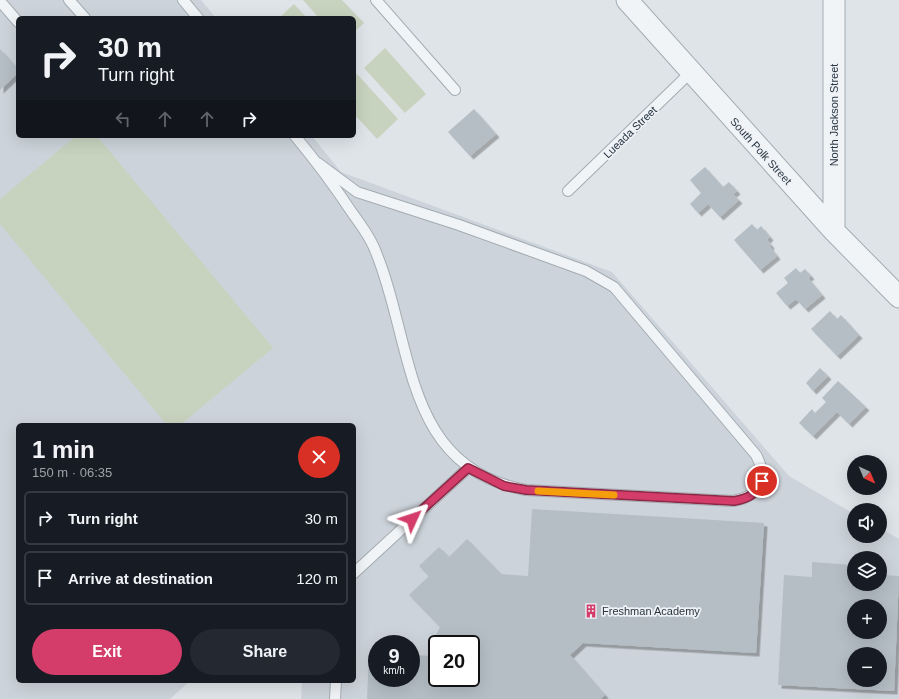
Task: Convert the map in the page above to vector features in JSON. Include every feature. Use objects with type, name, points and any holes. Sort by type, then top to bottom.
[{"type":"street","name":"South Polk Street","points":[[627,0],[834,231],[899,297]]},
{"type":"street","name":"North Jackson Street","points":[[834,0],[834,231]]},
{"type":"lane","points":[[69,0],[82,16]]},
{"type":"lane","points":[[183,0],[196,16]]},
{"type":"lane","points":[[376,0],[455,90]]},
{"type":"lane","points":[[0,1],[16,20]]},
{"type":"lane","name":"Lueada Street","points":[[568,192],[691,72]]},
{"type":"lane","points":[[297,138],[318,162],[350,209],[375,250],[419,394],[432,427],[448,450],[468,468],[504,486],[526,490],[734,501],[745,499],[755,493],[762,481],[762,466],[756,455],[621,295],[602,278],[465,227],[357,192],[318,162]]},
{"type":"lane","points":[[356,571],[468,468]]},
{"type":"lane","points":[[335,699],[336,683]]},
{"type":"shaded area","points":[[0,0],[201,0],[214,16],[16,16],[16,138],[314,138],[341,172],[612,272],[789,476],[847,510],[847,543],[887,543],[887,532],[899,539],[899,699],[301,699],[302,683],[356,683],[356,423],[16,423],[16,683],[188,683],[170,699],[0,699]]},
{"type":"green space","points":[[303,0],[342,0],[364,23],[356,30],[356,16],[317,16]]},
{"type":"green space","points":[[294,4],[305,16],[281,16]]},
{"type":"green space","points":[[385,48],[426,94],[405,113],[364,68]]},
{"type":"green space","points":[[357,74],[398,119],[377,139],[356,116]]},
{"type":"green space","points":[[74,138],[99,138],[273,348],[182,423],[165,423],[0,224],[0,199]]},
{"type":"building","points":[[0,49],[16,67],[16,75],[0,90]]},
{"type":"building","points":[[474,109],[496,134],[470,156],[448,132]]},
{"type":"building","points":[[705,167],[723,187],[729,182],[737,191],[733,194],[739,200],[720,217],[708,204],[698,213],[690,204],[701,193],[690,180]]},
{"type":"building","points":[[752,224],[757,230],[761,226],[770,237],[767,240],[777,256],[760,270],[734,240]]},
{"type":"building","points":[[796,268],[800,273],[805,269],[811,276],[808,278],[822,295],[805,309],[796,299],[787,306],[776,293],[788,283],[784,278]]},
{"type":"building","points":[[830,311],[837,319],[841,315],[859,335],[837,356],[811,329]]},
{"type":"building","points":[[820,368],[828,376],[813,391],[806,383]]},
{"type":"building","points":[[838,381],[866,407],[849,424],[837,412],[813,436],[799,423],[812,409],[815,413],[826,402],[822,398]]},
{"type":"building","name":"Freshman Academy","points":[[532,509],[764,523],[756,653],[583,643],[570,655],[605,695],[601,699],[367,699],[368,676],[368,687],[420,687],[420,655],[428,656],[428,687],[480,687],[480,635],[436,635],[440,627],[409,595],[429,576],[419,566],[439,547],[449,557],[467,539],[501,574],[528,576]]},
{"type":"building","points":[[812,562],[847,564],[847,591],[887,591],[887,575],[899,576],[894,691],[778,685],[784,575],[812,577]]},
{"type":"slow traffic","points":[[538,491],[614,495]]},
{"type":"place","name":"Freshman Academy","points":[[591,611]]},
{"type":"route","points":[[412,519],[468,468],[504,486],[526,490],[734,501],[745,499],[755,493],[762,481]]}]
